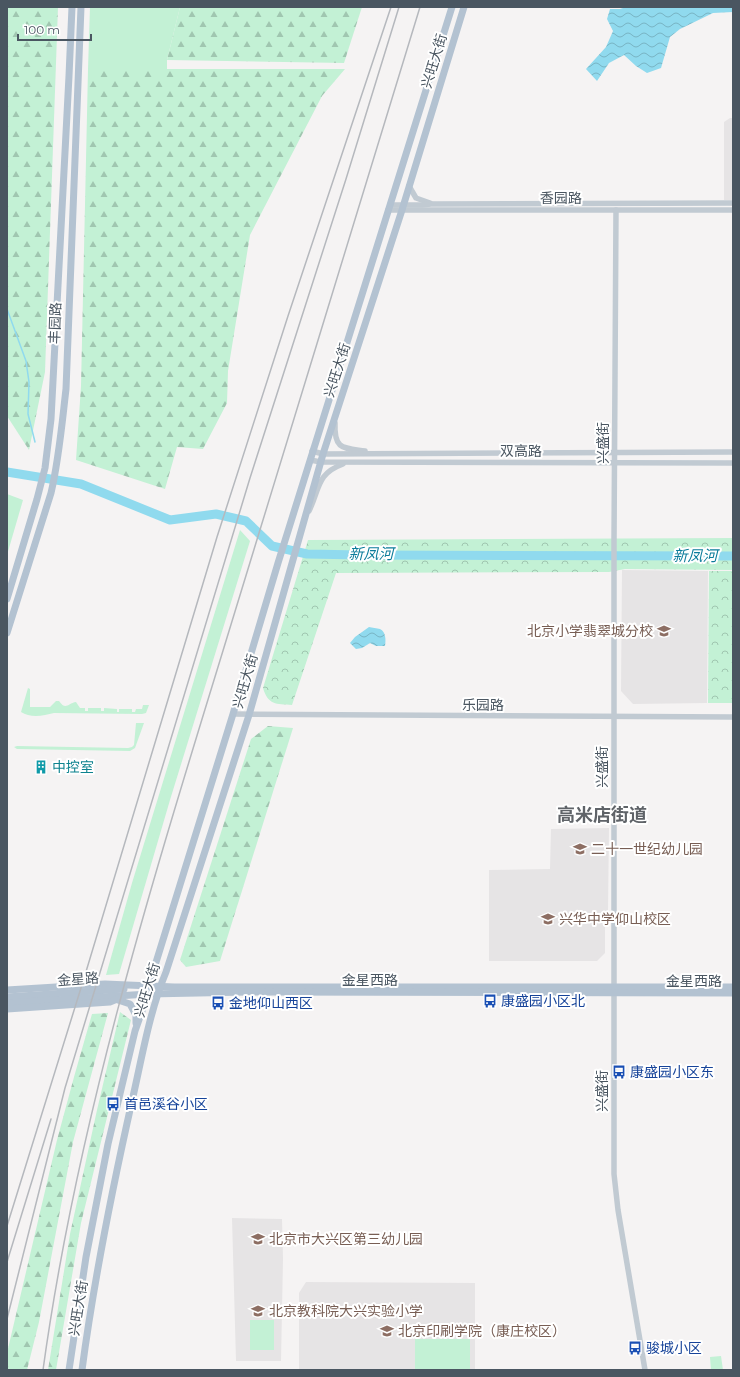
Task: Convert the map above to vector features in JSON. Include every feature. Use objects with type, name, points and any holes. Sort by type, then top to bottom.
[{"type":"main road","name":"丰园路","points":[[7,599],[45,468],[53,387],[70,76],[72,7]]},
{"type":"main road","name":"丰园路","points":[[7,633],[51,493],[56,469],[66,389],[81,7]]},
{"type":"main road","name":"兴旺大街","points":[[69,1370],[86,1257],[108,1144],[136,1031],[312,451],[452,7]]},
{"type":"main road","name":"兴旺大街","points":[[82,1370],[91,1304],[108,1210],[153,1007],[249,715],[316,478],[464,7]]},
{"type":"main road","points":[[53,387],[56,394],[59,396],[62,395],[66,389]]},
{"type":"main road","points":[[50,419],[58,417],[60,419],[61,427]]},
{"type":"main road","points":[[321,425],[325,430],[332,427]]},
{"type":"main road","points":[[305,475],[313,473],[316,478]]},
{"type":"main road","points":[[7,990],[105,984],[149,990]]},
{"type":"main road","name":"金星西路","points":[[614,990],[733,987]]},
{"type":"main road","name":"金星西路","points":[[7,1003],[128,995],[149,990],[614,990],[733,993]]},
{"type":"main road","name":"金星路","points":[[7,997],[149,990]]},
{"type":"main road","points":[[7,1009],[110,1002],[128,995]]},
{"type":"main road","points":[[97,996],[116,999],[130,1004],[136,1015],[136,1031]]},
{"type":"street","points":[[409,186],[416,198],[430,204]]},
{"type":"street","name":"香园路","points":[[402,208],[430,204],[733,203]]},
{"type":"street","name":"香园路","points":[[389,207],[733,210]]},
{"type":"street","name":"兴盛街","points":[[616,210],[614,543],[614,1174],[618,1210],[645,1370]]},
{"type":"street","points":[[335,420],[336,437],[339,444],[344,448],[349,450],[385,454]]},
{"type":"street","name":"双高路","points":[[312,451],[324,454],[733,452]]},
{"type":"street","name":"双高路","points":[[310,460],[348,463],[733,463]]},
{"type":"street","points":[[304,522],[324,475],[334,468],[348,463]]},
{"type":"street","name":"乐园路","points":[[233,714],[733,718]]},
{"type":"shaded area","points":[[730,118],[733,118],[733,200],[724,200],[724,122]]},
{"type":"shaded area","name":"北京小学翡翠城分校","points":[[622,570],[708,571],[707,703],[633,704],[621,691]]},
{"type":"shaded area","name":"兴华中学仰山校区","points":[[609,828],[608,911],[605,927],[605,953],[597,961],[489,961],[489,870],[550,869],[551,829]]},
{"type":"shaded area","name":"北京教科院大兴实验小学","points":[[232,1218],[282,1219],[283,1259],[281,1361],[236,1361]]},
{"type":"shaded area","name":"北京印刷学院（康庄校区）","points":[[306,1282],[475,1283],[475,1370],[299,1370],[299,1293]]},
{"type":"green space","points":[[7,7],[58,7],[45,372],[29,450],[7,416]]},
{"type":"green space","points":[[90,7],[180,7],[167,60],[167,69],[88,69]]},
{"type":"green space","points":[[180,7],[362,7],[344,63],[167,60]]},
{"type":"green space","points":[[88,69],[345,69],[322,96],[250,235],[228,371],[227,403],[203,449],[177,447],[165,489],[76,460],[81,386]]},
{"type":"green space","points":[[7,494],[23,500],[7,555]]},
{"type":"green space","points":[[240,530],[250,541],[170,800],[119,974],[106,975],[132,883]]},
{"type":"green space","points":[[733,538],[733,570],[625,569],[609,572],[336,573],[292,705],[277,704],[270,701],[267,698],[263,688],[308,540]]},
{"type":"green space","points":[[709,571],[733,571],[733,703],[708,703]]},
{"type":"green space","points":[[28,688],[30,689],[30,707],[50,707],[56,701],[59,701],[63,706],[76,702],[80,708],[85,708],[85,711],[88,711],[88,708],[101,708],[101,711],[104,711],[104,708],[117,709],[117,712],[119,712],[119,709],[132,709],[132,712],[135,712],[136,709],[142,709],[143,705],[149,705],[146,713],[142,714],[54,713],[41,716],[32,716],[21,712]]},
{"type":"green space","points":[[136,723],[144,723],[135,748],[130,751],[17,749],[14,747],[128,748],[134,745]]},
{"type":"green space","points":[[268,726],[293,728],[220,961],[186,967],[180,960],[251,739]]},
{"type":"green space","points":[[120,1012],[131,1020],[81,1223],[56,1370],[48,1370],[70,1234]]},
{"type":"green space","points":[[108,1013],[73,1142],[39,1322],[27,1370],[7,1370],[7,1353],[57,1140],[74,1077],[92,1014]]},
{"type":"green space","points":[[250,1320],[274,1320],[274,1350],[250,1350]]},
{"type":"green space","points":[[415,1339],[470,1339],[470,1370],[415,1370]]},
{"type":"green space","points":[[721,1356],[723,1370],[711,1370],[710,1357]]},
{"type":"water","points":[[626,7],[733,7],[733,12],[713,13],[680,29],[670,37],[661,68],[647,73],[636,66],[624,55],[609,63],[597,81],[586,69],[606,47],[613,31],[607,19],[610,9],[620,9]]},
{"type":"water","points":[[369,627],[382,630],[385,639],[385,646],[376,646],[370,643],[362,648],[356,649],[350,643],[355,637]]},
{"type":"waterway","points":[[7,309],[26,361],[29,382],[28,414],[35,442]]},
{"type":"waterway","name":"新凤河","points":[[7,472],[81,484],[170,520],[216,514],[246,521],[272,546],[307,554],[733,556]]},
{"type":"railway","points":[[7,1226],[85,975],[217,537],[288,316],[391,7]]},
{"type":"railway","points":[[7,1319],[65,1088],[250,478],[346,179],[399,7]]},
{"type":"railway","points":[[43,1370],[57,1280],[74,1191],[116,1015],[140,928],[191,754],[420,7]]},
{"type":"railway","points":[[7,1262],[51,1119]]},
{"type":"place","name":"北京小学翡翠城分校","points":[[664,631]]},
{"type":"place","name":"中控室","points":[[41,767]]},
{"type":"place","name":"二十一世纪幼儿园","points":[[580,849]]},
{"type":"place","name":"兴华中学仰山校区","points":[[548,919]]},
{"type":"place","name":"康盛园小区北","points":[[490,1001]]},
{"type":"place","name":"金地仰山西区","points":[[218,1003]]},
{"type":"place","name":"康盛园小区东","points":[[619,1072]]},
{"type":"place","name":"首邑溪谷小区","points":[[113,1104]]},
{"type":"place","name":"北京市大兴区第三幼儿园","points":[[258,1239]]},
{"type":"place","name":"北京教科院大兴实验小学","points":[[258,1311]]},
{"type":"place","name":"北京印刷学院（康庄校区）","points":[[387,1331]]},
{"type":"place","name":"骏城小区","points":[[635,1348]]},
{"type":"district","name":"高米店街道","points":[[602,815]]}]
